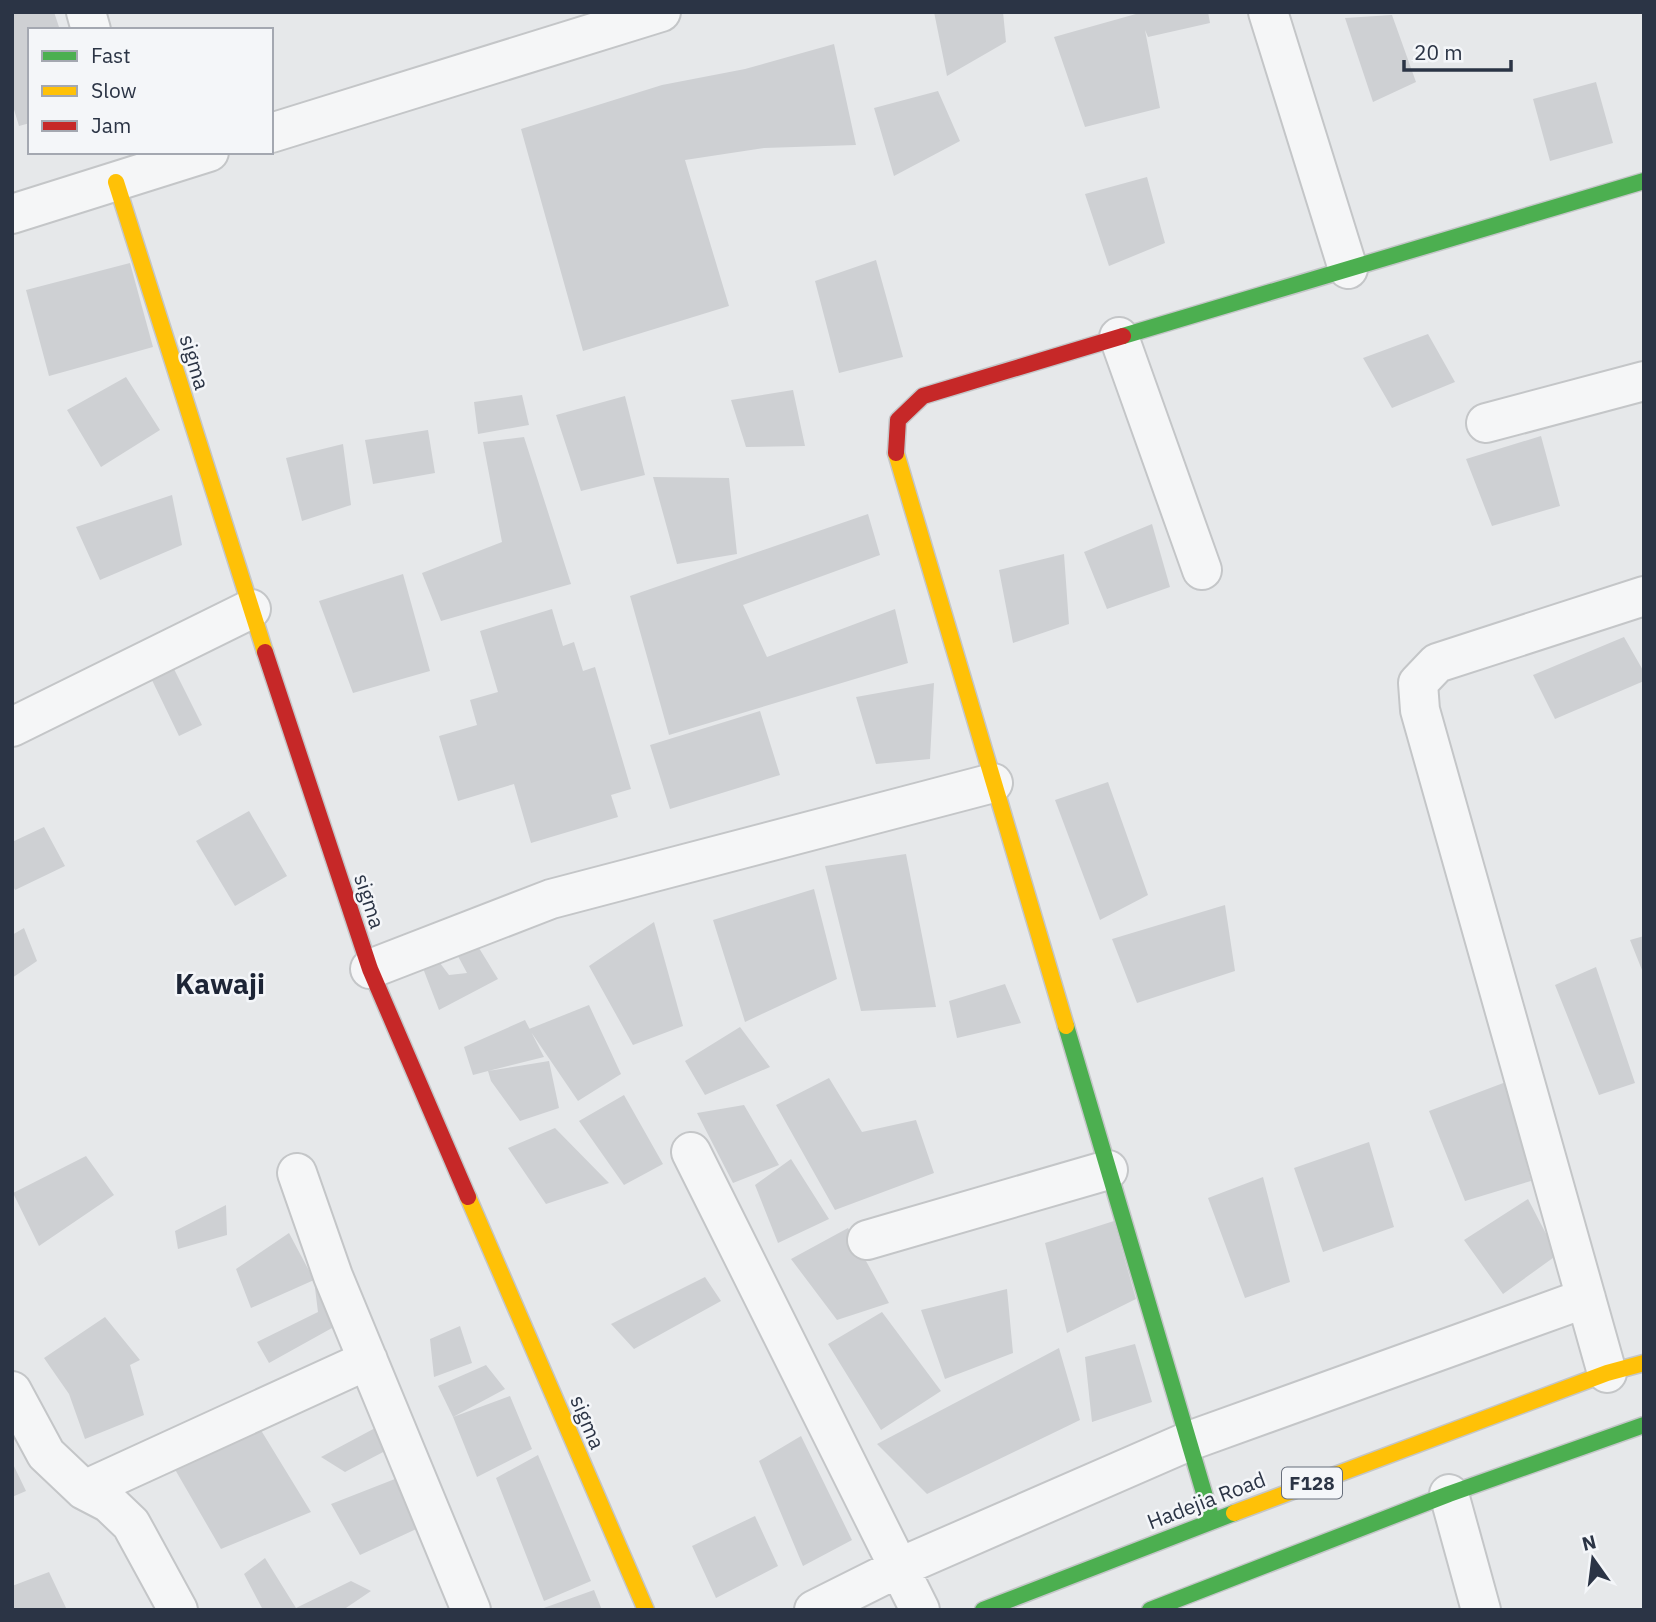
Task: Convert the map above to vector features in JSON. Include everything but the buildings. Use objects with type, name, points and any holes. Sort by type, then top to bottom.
[{"type":"street","points":[[273,132],[661,12]]},
{"type":"street","points":[[1268,12],[1348,269]]},
{"type":"street","points":[[12,214],[129,169],[200,154]]},
{"type":"street","name":"sigma","points":[[129,169],[251,609],[370,969],[646,1610]]},
{"type":"street","points":[[1212,1520],[896,455],[898,420],[923,396],[1644,181]]},
{"type":"street","points":[[1119,337],[1202,570]]},
{"type":"street","points":[[1486,423],[1644,381]]},
{"type":"street","points":[[1608,1373],[1420,710],[1418,683],[1437,663],[1644,596]]},
{"type":"street","points":[[12,727],[251,609]]},
{"type":"street","points":[[370,969],[551,899],[993,783]]},
{"type":"street","points":[[691,1152],[920,1610]]},
{"type":"street","points":[[867,1240],[1108,1170]]},
{"type":"street","points":[[297,1173],[333,1276],[471,1610]]},
{"type":"street","points":[[814,1610],[898,1568],[1189,1441],[1586,1298]]},
{"type":"street","points":[[84,1490],[368,1360]]},
{"type":"street","name":"Hadejia Road","points":[[983,1610],[1212,1520],[1608,1373],[1644,1363]]},
{"type":"street","points":[[12,1391],[47,1454],[84,1490],[109,1503],[131,1524],[178,1610]]},
{"type":"street","points":[[1150,1610],[1449,1494],[1644,1426]]},
{"type":"street","points":[[1449,1494],[1481,1610]]},
{"type":"traffic: fast","points":[[1123,336],[1644,181]]},
{"type":"traffic: fast","points":[[1066,1026],[1212,1520]]},
{"type":"traffic: fast","points":[[1150,1610],[1449,1494],[1644,1425]]},
{"type":"traffic: fast","points":[[983,1610],[1234,1513]]},
{"type":"traffic: slow","points":[[116,182],[265,652]]},
{"type":"traffic: slow","points":[[896,453],[1066,1026]]},
{"type":"traffic: slow","points":[[468,1197],[646,1610]]},
{"type":"traffic: slow","points":[[1234,1513],[1607,1373],[1644,1363]]},
{"type":"traffic: jam","points":[[896,453],[898,420],[923,396],[1123,336]]},
{"type":"traffic: jam","points":[[265,652],[370,969],[468,1197]]},
{"type":"district","name":"Kawaji","points":[[220,983]]}]
